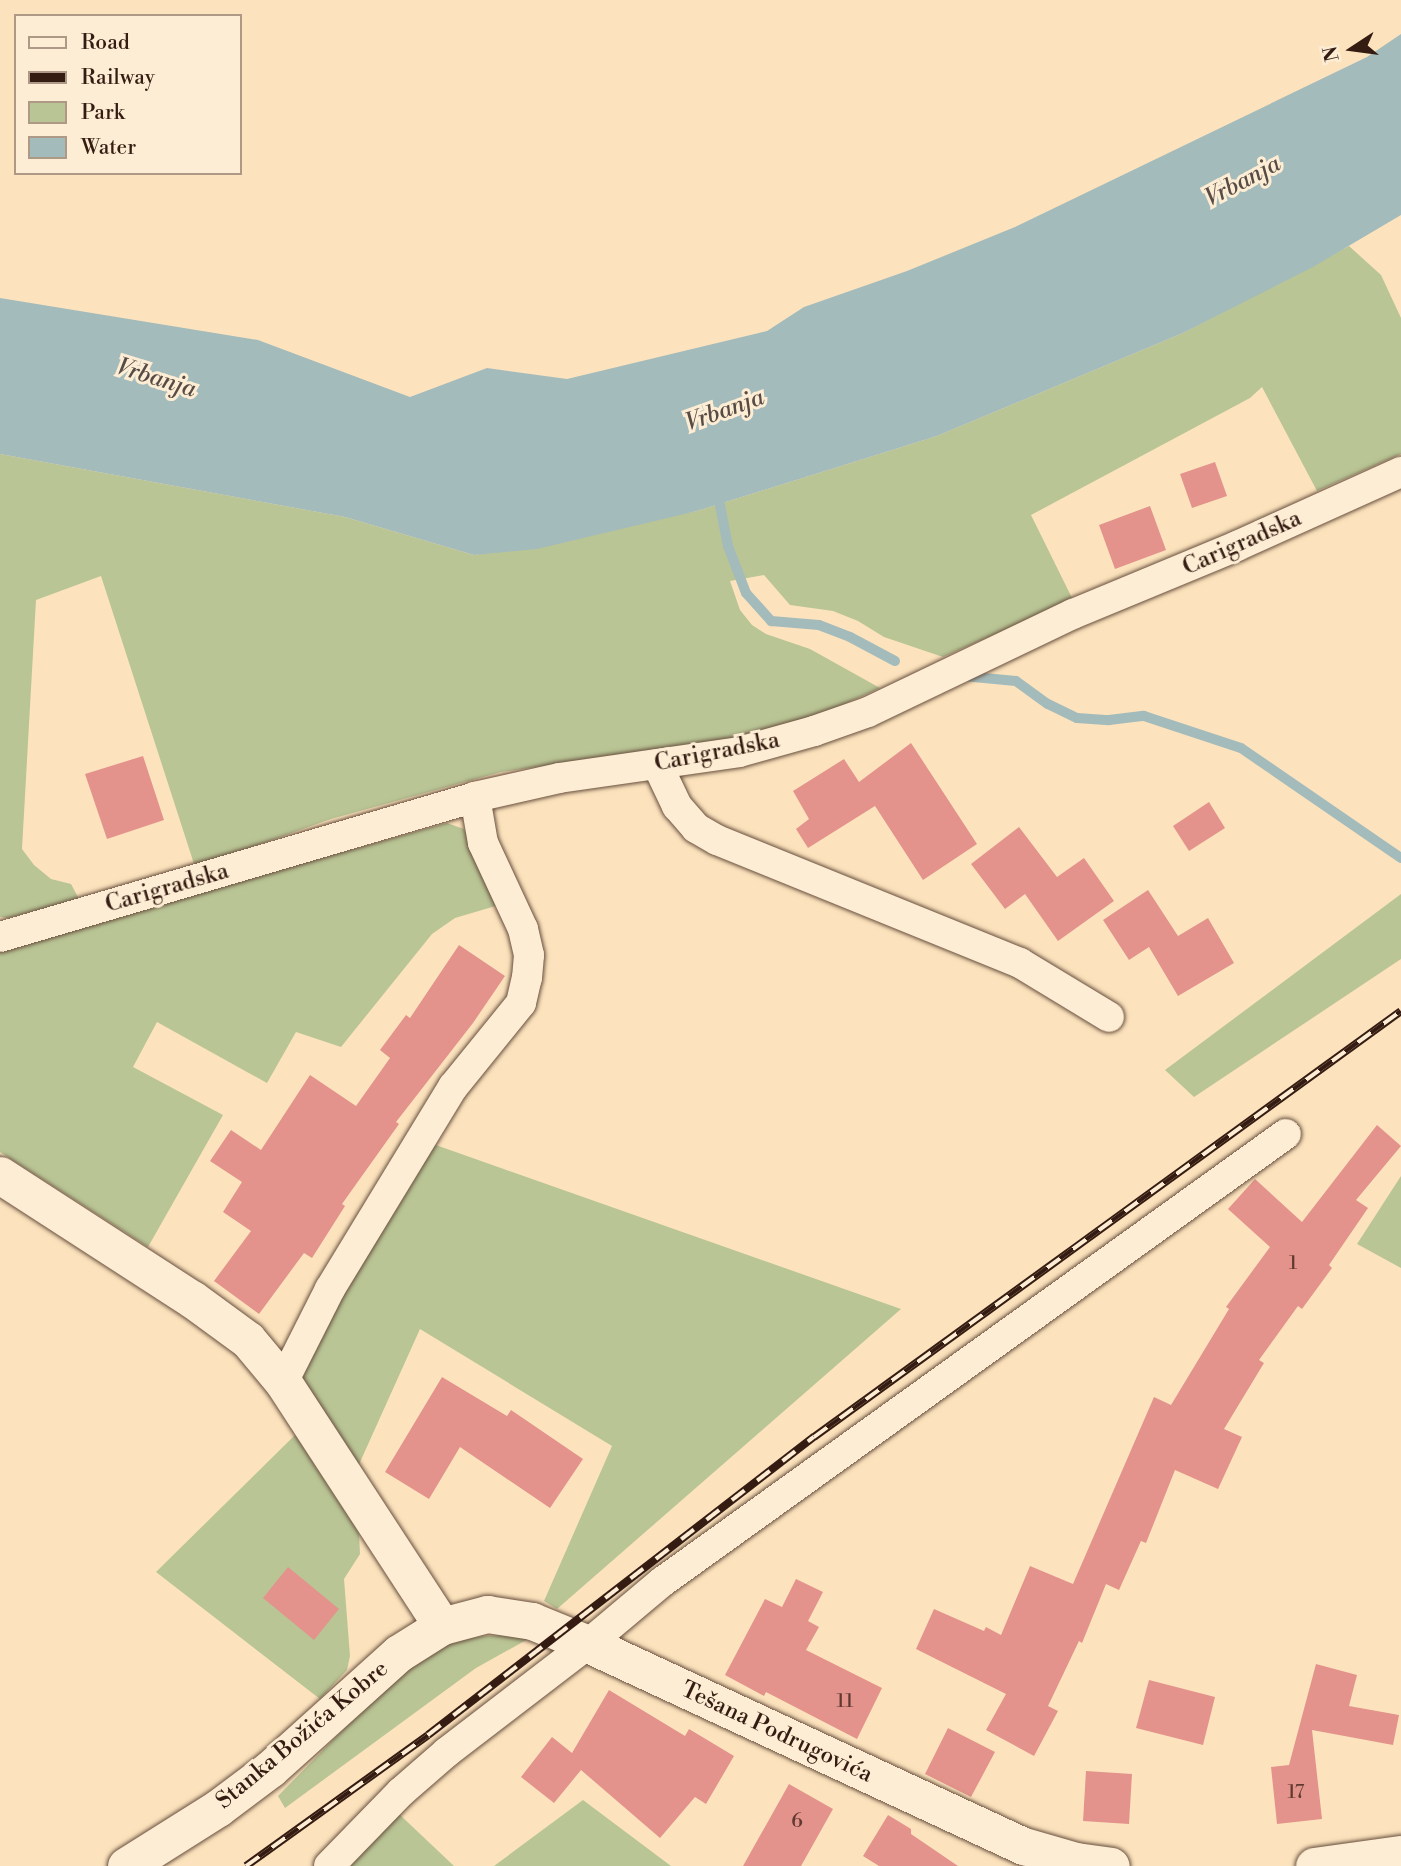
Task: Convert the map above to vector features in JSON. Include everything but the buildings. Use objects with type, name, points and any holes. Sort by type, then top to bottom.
[{"type":"street","name":"Carigradska","points":[[2,936],[475,797],[559,778],[739,751],[868,712],[1073,614],[1237,546],[1401,472]]},
{"type":"street","points":[[657,764],[677,806],[696,828],[717,840],[1020,963],[1109,1017]]},
{"type":"street","points":[[283,1382],[330,1289],[453,1087],[521,1003],[527,978],[528,955],[523,929],[486,852],[475,797]]},
{"type":"street","points":[[329,1866],[401,1792],[447,1752],[588,1644],[662,1582],[1286,1134]]},
{"type":"street","points":[[0,1175],[248,1340],[283,1382],[443,1626]]},
{"type":"street","name":"Tešana Podrugovića","points":[[443,1626],[487,1614],[532,1621],[588,1644],[1024,1846],[1076,1861],[1111,1866]]},
{"type":"street","name":"Stanka Božića Kobre","points":[[126,1866],[218,1808],[270,1769],[399,1653],[443,1626]]},
{"type":"street","points":[[1314,1866],[1401,1854]]},
{"type":"green space","points":[[1349,246],[1381,275],[1401,318],[1401,454],[1317,491],[1262,387],[1250,398],[1031,515],[1073,600],[943,657],[884,637],[858,621],[833,611],[790,605],[764,575],[730,581],[740,610],[752,625],[766,634],[810,649],[880,688],[829,711],[736,739],[501,772],[331,819],[195,867],[101,576],[36,600],[22,849],[34,865],[51,879],[71,884],[79,899],[8,918],[0,917],[0,454],[345,517],[474,555],[697,511],[937,436],[1183,333]]},
{"type":"green space","points":[[447,823],[464,829],[499,905],[455,918],[432,934],[341,1047],[296,1032],[267,1083],[157,1022],[133,1067],[223,1115],[148,1247],[0,1152],[0,948]]},
{"type":"green space","points":[[1401,894],[1401,959],[1194,1097],[1165,1070]]},
{"type":"green space","points":[[433,1144],[901,1309],[557,1609],[544,1601],[612,1446],[420,1329],[356,1471],[307,1391],[303,1377],[321,1325]]},
{"type":"green space","points":[[1401,1176],[1401,1268],[1357,1244]]},
{"type":"green space","points":[[295,1435],[359,1533],[360,1554],[344,1579],[350,1656],[347,1670],[320,1699],[156,1572]]},
{"type":"green space","points":[[537,1634],[476,1668],[285,1808],[278,1796],[394,1678],[453,1641],[484,1636]]},
{"type":"green space","points":[[583,1800],[671,1866],[494,1866]]},
{"type":"green space","points":[[398,1813],[454,1866],[351,1866]]},
{"type":"water","name":"Vrbanja","points":[[1401,34],[1401,215],[1313,267],[1183,333],[937,436],[697,511],[537,549],[474,555],[345,517],[0,454],[0,298],[258,340],[410,397],[487,368],[567,379],[767,331],[804,307],[907,271],[1015,227],[1367,57]]},
{"type":"waterway","points":[[717,490],[728,546],[746,593],[771,621],[819,625],[850,637],[895,661]]},
{"type":"waterway","points":[[963,676],[1016,681],[1048,704],[1077,718],[1109,720],[1144,716],[1241,748],[1401,858]]},
{"type":"railway","points":[[246,1866],[428,1735],[814,1437],[1401,1011]]}]
